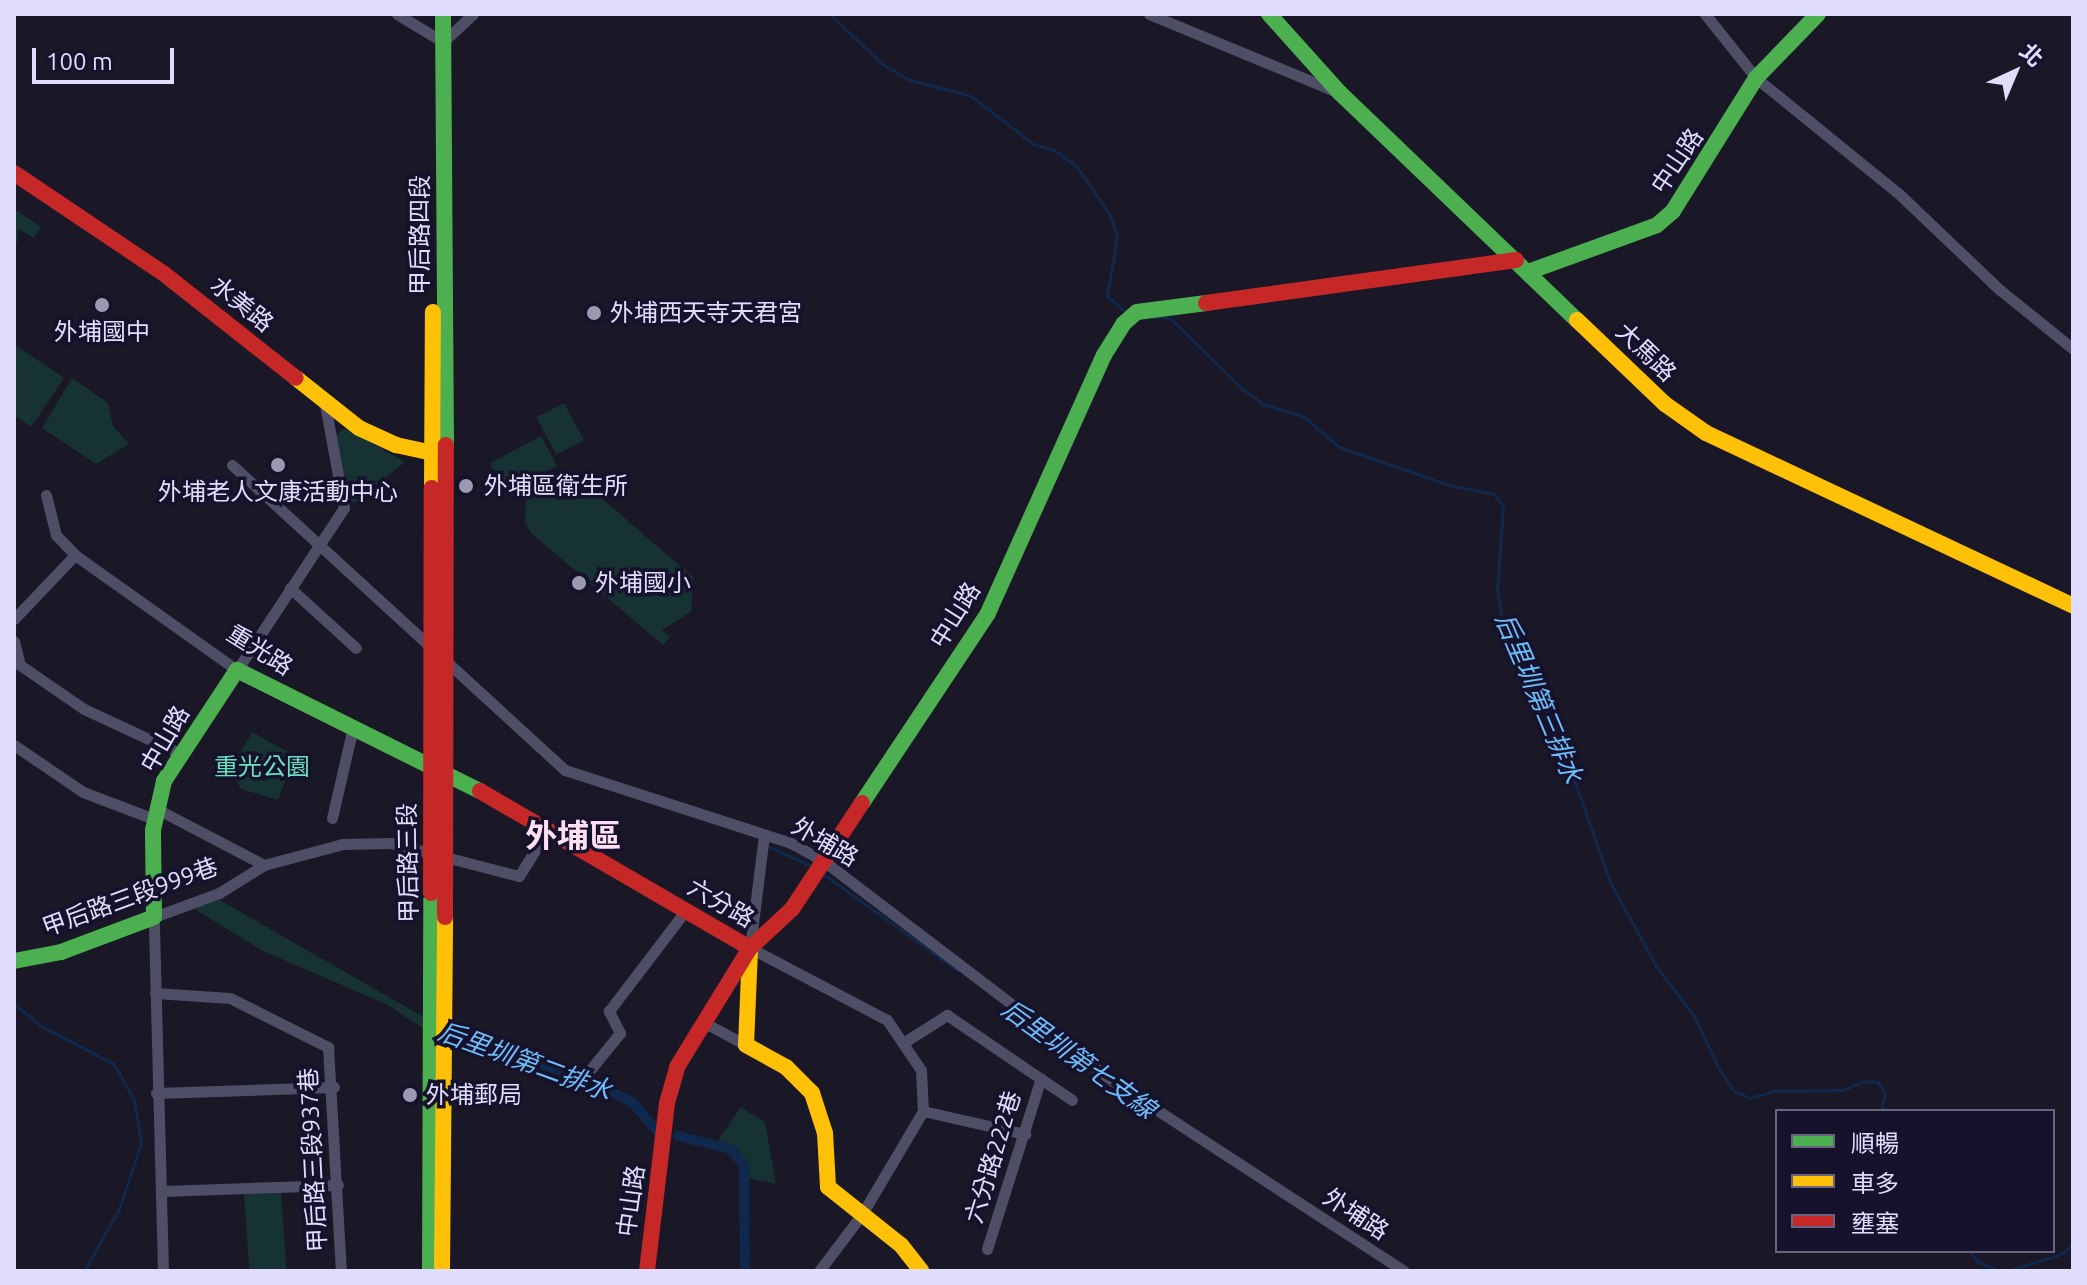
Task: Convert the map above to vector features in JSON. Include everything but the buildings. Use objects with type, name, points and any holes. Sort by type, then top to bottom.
[{"type":"street","points":[[397,14],[438,41],[473,14]]},
{"type":"street","name":"甲后路四段","points":[[434,14],[438,41],[439,455]]},
{"type":"street","name":"甲后路四段","points":[[438,41],[443,14]]},
{"type":"street","points":[[1149,14],[1340,93]]},
{"type":"street","name":"大馬路","points":[[1269,14],[1340,93],[1665,404],[1706,433],[2073,606]]},
{"type":"street","points":[[1705,14],[1756,78],[1897,192],[2000,290],[2073,349]]},
{"type":"street","name":"中山路","points":[[647,1271],[667,1103],[677,1067],[750,948],[792,909],[988,613],[1022,547],[1114,335],[1137,312],[1522,266],[1657,225],[1699,176],[1756,78],[1818,14]]},
{"type":"street","name":"水美路","points":[[14,173],[163,273],[359,428],[439,455]]},
{"type":"street","points":[[237,670],[344,508],[324,399]]},
{"type":"street","name":"甲后路三段","points":[[439,455],[432,652],[437,769],[442,1271]]},
{"type":"street","name":"甲后路三段","points":[[437,769],[447,665],[439,455]]},
{"type":"street","name":"外埔路","points":[[232,465],[432,652],[565,770],[764,835],[825,862],[1111,1080],[1404,1271]]},
{"type":"street","name":"重光路","points":[[46,495],[56,535],[75,555],[237,670],[437,769]]},
{"type":"street","points":[[14,619],[75,555]]},
{"type":"street","points":[[290,588],[356,648]]},
{"type":"street","points":[[14,641],[20,665],[71,700],[179,753]]},
{"type":"street","name":"中山路","points":[[163,1271],[163,1191],[156,1093],[156,814],[179,753],[237,670]]},
{"type":"street","points":[[332,818],[353,727]]},
{"type":"street","points":[[14,745],[83,792],[156,814],[264,865]]},
{"type":"street","name":"六分路","points":[[437,769],[549,828],[750,948],[746,1045]]},
{"type":"street","name":"甲后路三段999巷","points":[[14,961],[61,952],[219,893],[264,865],[343,844],[391,843],[519,876],[549,828]]},
{"type":"street","points":[[764,835],[750,948],[887,1020],[906,1041],[921,1070],[923,1111],[862,1214],[819,1271]]},
{"type":"street","name":"甲后路三段","points":[[430,1271],[438,853]]},
{"type":"street","points":[[590,1070],[620,1033],[609,1011],[686,910]]},
{"type":"street","name":"甲后路三段937巷","points":[[155,993],[230,998],[328,1047],[334,1087],[341,1271]]},
{"type":"street","points":[[906,1041],[947,1015],[1072,1100]]},
{"type":"street","points":[[703,1022],[786,1067],[812,1093],[825,1133],[828,1187],[901,1245],[921,1271]]},
{"type":"street","name":"六分路222巷","points":[[987,1249],[1041,1078]]},
{"type":"street","points":[[156,1093],[334,1087]]},
{"type":"street","points":[[923,1111],[1025,1134]]},
{"type":"street","points":[[163,1191],[338,1185]]},
{"type":"green space","points":[[14,209],[41,227],[34,238],[19,229],[14,259]]},
{"type":"green space","points":[[14,344],[64,378],[31,427],[14,415]]},
{"type":"green space","points":[[72,378],[108,403],[113,426],[129,444],[96,464],[42,428]]},
{"type":"green space","points":[[564,403],[584,440],[556,455],[537,418]]},
{"type":"green space","points":[[345,428],[405,462],[354,503],[346,495],[335,436]]},
{"type":"green space","points":[[541,436],[557,466],[506,493],[490,463]]},
{"type":"green space","points":[[553,474],[577,477],[693,577],[691,612],[662,630],[670,637],[663,645],[531,533],[525,522],[526,498],[532,487]]},
{"type":"green space","name":"重光公園","points":[[252,732],[295,756],[278,800],[241,789],[231,770]]},
{"type":"green space","points":[[218,899],[427,1019],[423,1028],[388,1005],[263,951],[193,908]]},
{"type":"green space","points":[[741,1107],[765,1122],[776,1184],[748,1178],[739,1150],[718,1140]]},
{"type":"green space","points":[[281,1192],[287,1271],[249,1271],[244,1195]]},
{"type":"waterway","name":"后里圳第三排水","points":[[830,14],[880,62],[907,79],[971,96],[1033,144],[1054,150],[1077,167],[1110,215],[1117,237],[1107,296],[1126,312]]},
{"type":"waterway","name":"后里圳第三排水","points":[[1153,317],[1170,318],[1241,388],[1263,404],[1303,416],[1339,447],[1452,486],[1494,494],[1503,507],[1497,590],[1502,619],[1565,754],[1610,882],[1656,966],[1694,1016],[1719,1069],[1734,1091],[1750,1098],[1775,1091],[1843,1090],[1864,1081],[1878,1082],[1885,1093],[1881,1109]]},
{"type":"waterway","name":"后里圳第七支線","points":[[767,846],[814,867]]},
{"type":"waterway","name":"后里圳第七支線","points":[[823,874],[957,970]]},
{"type":"waterway","points":[[14,1004],[41,1026],[114,1064],[134,1100],[141,1143],[119,1209],[84,1271]]},
{"type":"waterway","name":"后里圳第二排水","points":[[439,1030],[588,1080],[632,1102],[658,1132]]},
{"type":"waterway","name":"后里圳第二排水","points":[[678,1136],[730,1149],[744,1165],[745,1271]]},
{"type":"waterway","name":"后里圳第三排水","points":[[2006,1271],[2059,1255],[2073,1244]]},
{"type":"waterway","name":"后里圳第三排水","points":[[1971,1253],[1977,1261],[1998,1271]]},
{"type":"traffic: fast","points":[[443,14],[446,445]]},
{"type":"traffic: fast","points":[[1269,14],[1340,93],[1577,320]]},
{"type":"traffic: fast","points":[[1528,272],[1657,225],[1673,211],[1756,78],[1818,14]]},
{"type":"traffic: fast","points":[[862,803],[988,613],[1104,355],[1123,324],[1137,312],[1206,303]]},
{"type":"traffic: fast","points":[[14,961],[61,952],[154,917],[153,830],[164,781],[237,670],[480,791]]},
{"type":"traffic: fast","points":[[430,1271],[431,893]]},
{"type":"traffic: slow","points":[[432,488],[433,312]]},
{"type":"traffic: slow","points":[[1577,320],[1665,404],[1706,433],[2073,606]]},
{"type":"traffic: slow","points":[[296,378],[359,428],[396,445],[442,455]]},
{"type":"traffic: slow","points":[[442,1271],[445,917]]},
{"type":"traffic: slow","points":[[750,950],[746,1045],[786,1067],[812,1093],[825,1133],[828,1187],[901,1245],[921,1271]]},
{"type":"traffic: jam","points":[[14,173],[163,273],[296,378]]},
{"type":"traffic: jam","points":[[1206,303],[1516,260]]},
{"type":"traffic: jam","points":[[445,917],[446,445]]},
{"type":"traffic: jam","points":[[431,893],[432,488]]},
{"type":"traffic: jam","points":[[480,791],[750,948]]},
{"type":"traffic: jam","points":[[647,1271],[667,1103],[677,1067],[750,948],[792,909],[862,803]]},
{"type":"place","name":"外埔國中","points":[[102,305]]},
{"type":"place","name":"外埔西天寺天君宮","points":[[594,313]]},
{"type":"place","name":"外埔老人文康活動中心","points":[[278,465]]},
{"type":"place","name":"外埔區衛生所","points":[[466,486]]},
{"type":"place","name":"外埔國小","points":[[579,583]]},
{"type":"place","name":"外埔郵局","points":[[410,1095]]},
{"type":"district","name":"外埔區","points":[[573,835]]}]
